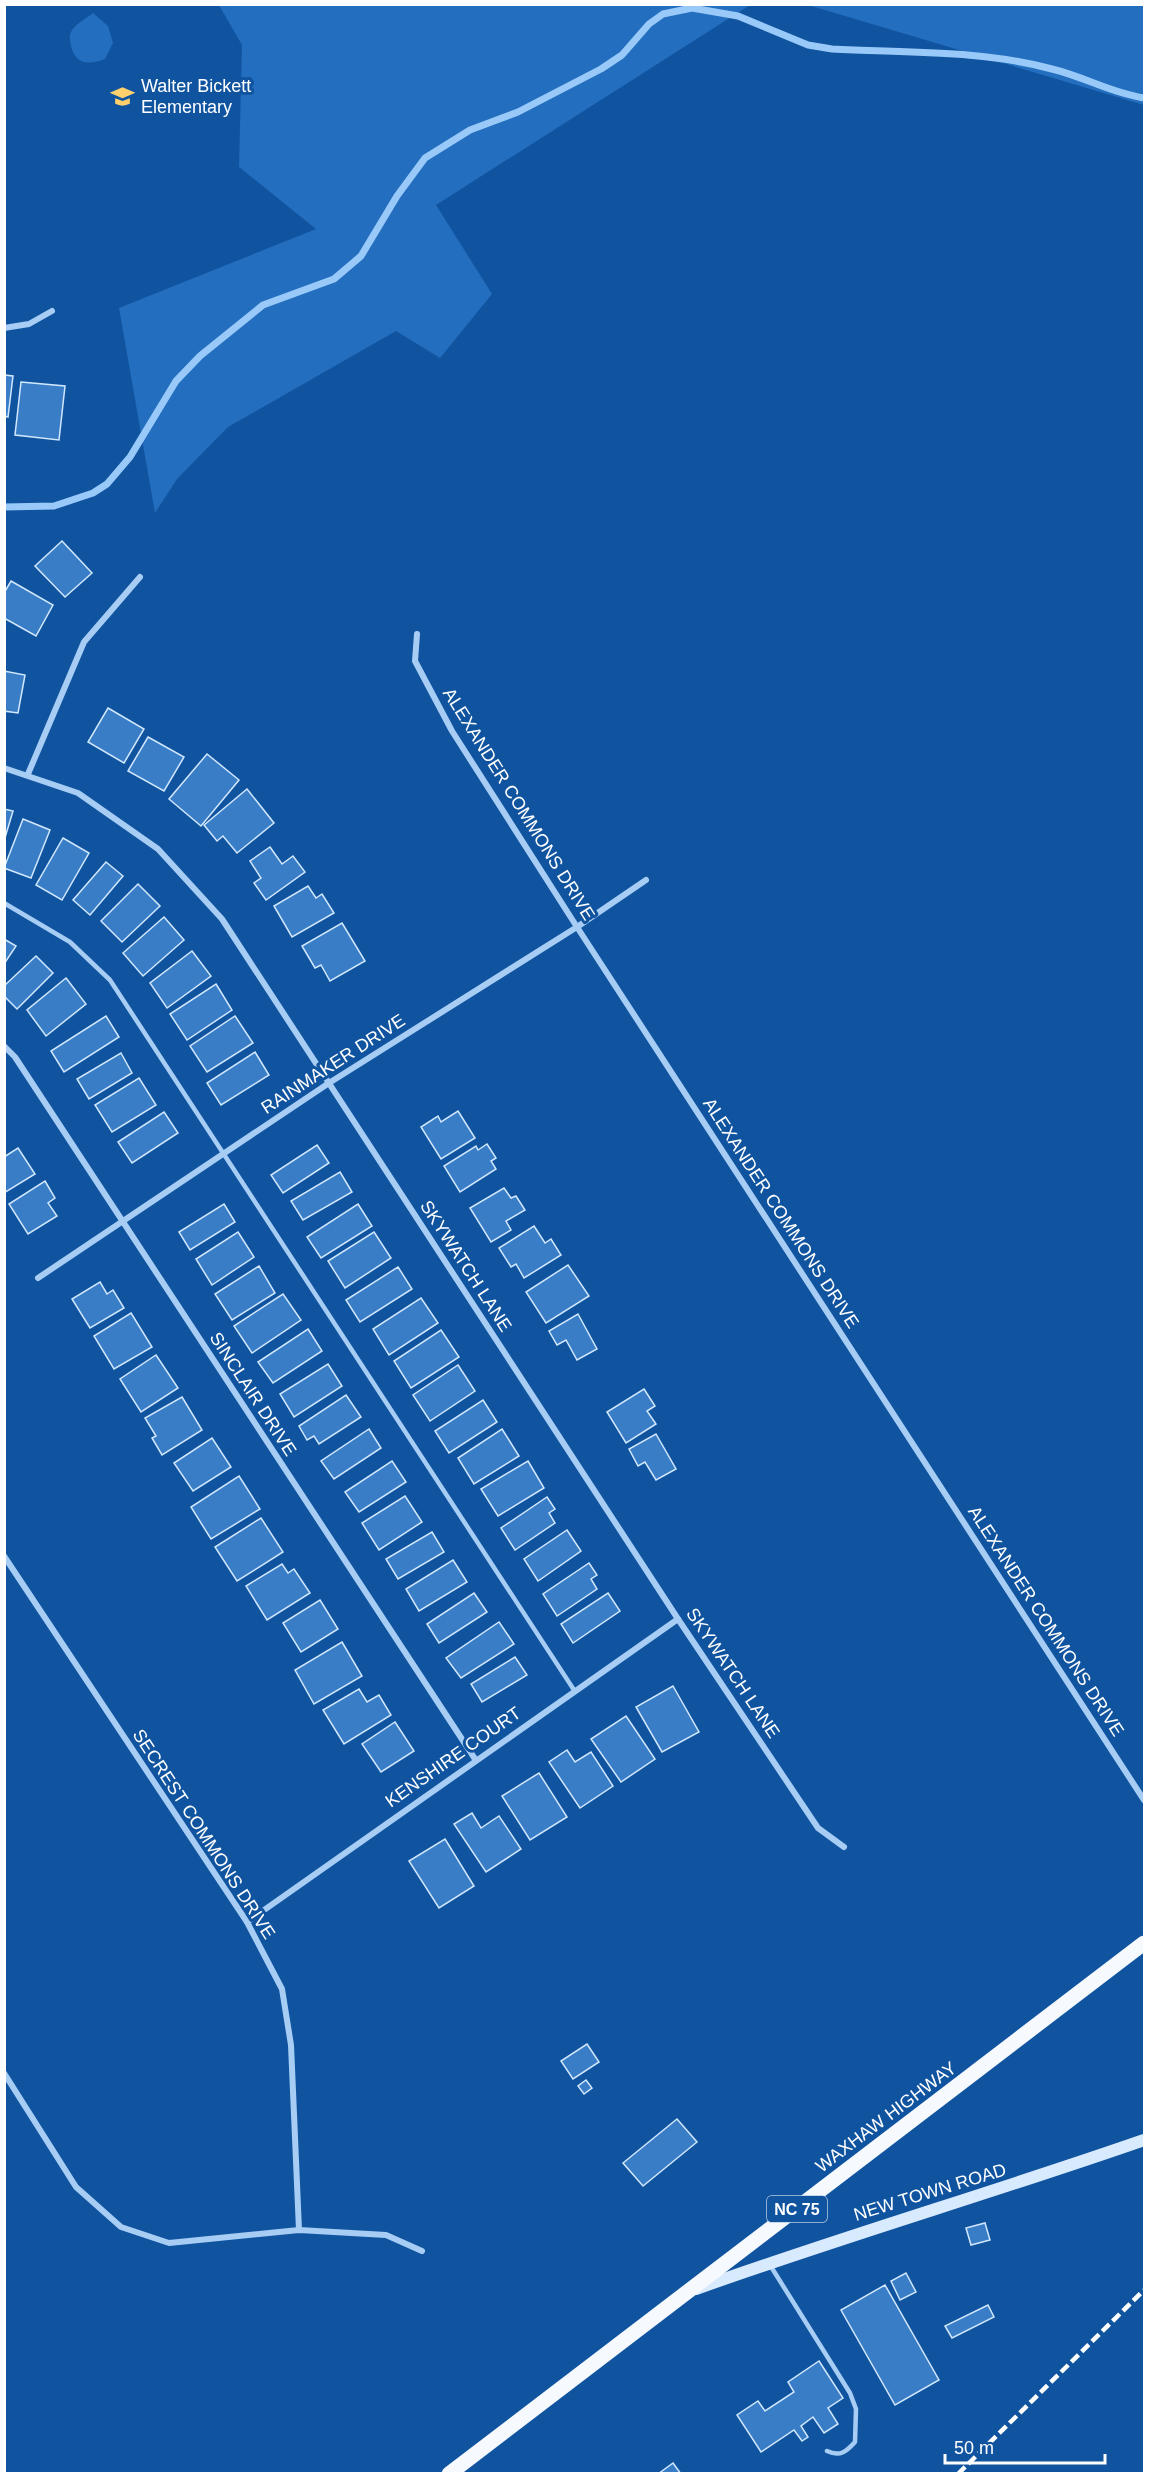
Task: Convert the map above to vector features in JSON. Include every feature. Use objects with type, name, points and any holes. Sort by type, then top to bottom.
[{"type":"main road","name":"WAXHAW HIGHWAY","points":[[449,2474],[1144,1943]]},
{"type":"main road","name":"NEW TOWN ROAD","points":[[692,2290],[1144,2140]]},
{"type":"street","points":[[4,328],[29,324],[52,311]]},
{"type":"street","points":[[28,774],[84,642],[140,577]]},
{"type":"street","name":"ALEXANDER COMMONS DRIVE","points":[[417,634],[415,661],[452,731],[1144,1800]]},
{"type":"street","name":"SKYWATCH LANE","points":[[4,768],[28,774],[78,793],[158,849],[222,919],[678,1618],[818,1828],[844,1847]]},
{"type":"street","name":"RAINMAKER DRIVE","points":[[38,1278],[329,1083],[577,927],[646,880]]},
{"type":"street","name":"SINCLAIR DRIVE","points":[[4,1046],[15,1057],[475,1759]]},
{"type":"street","name":"SECREST COMMONS DRIVE","points":[[4,1556],[247,1922],[282,1989],[291,2044],[299,2230]]},
{"type":"street","name":"KENSHIRE COURT","points":[[247,1922],[678,1618]]},
{"type":"street","points":[[4,2073],[76,2187],[121,2227],[169,2243],[299,2230],[386,2235],[422,2251]]},
{"type":"lane","points":[[4,903],[70,942],[110,980],[574,1690]]},
{"type":"lane","points":[[769,2263],[845,2383],[855,2409],[855,2442],[844,2453],[835,2454],[827,2451]]},
{"type":"shaded area","points":[[219,5],[750,5],[436,205],[492,294],[440,358],[396,331],[228,427],[177,479],[155,513],[119,308],[316,229],[239,167],[242,45]]},
{"type":"shaded area","points":[[808,5],[1144,5],[1144,105]]},
{"type":"shaded area","points":[[93,13],[108,26],[113,43],[105,59],[89,63],[76,57],[70,42],[70,35],[75,26]]},
{"type":"building","points":[[4,375],[13,376],[8,417],[4,416]]},
{"type":"building","points":[[21,382],[65,386],[59,440],[15,435]]},
{"type":"building","points":[[62,541],[92,573],[65,597],[35,566]]},
{"type":"building","points":[[11,581],[53,605],[36,636],[4,618],[4,593]]},
{"type":"building","points":[[4,671],[25,675],[18,713],[4,711]]},
{"type":"building","points":[[108,708],[144,729],[124,763],[88,742]]},
{"type":"building","points":[[148,737],[184,757],[164,791],[128,771]]},
{"type":"building","points":[[207,754],[239,780],[201,826],[169,799]]},
{"type":"building","points":[[247,789],[274,823],[237,853],[223,836],[217,841],[204,825]]},
{"type":"building","points":[[4,809],[13,811],[4,841]]},
{"type":"building","points":[[23,819],[50,830],[31,878],[4,868]]},
{"type":"building","points":[[63,838],[89,853],[62,900],[36,885]]},
{"type":"building","points":[[270,847],[282,864],[293,856],[305,872],[266,900],[254,883],[261,878],[250,861]]},
{"type":"building","points":[[106,862],[123,876],[90,915],[73,900]]},
{"type":"building","points":[[138,884],[160,906],[122,942],[101,921]]},
{"type":"building","points":[[308,886],[316,898],[322,894],[334,913],[292,937],[274,906]]},
{"type":"building","points":[[164,917],[184,940],[143,976],[123,953]]},
{"type":"building","points":[[342,923],[365,961],[330,981],[321,965],[315,968],[302,946]]},
{"type":"building","points":[[4,939],[16,946],[4,964]]},
{"type":"building","points":[[192,951],[211,976],[167,1008],[150,983]]},
{"type":"building","points":[[36,956],[53,973],[17,1009],[4,996],[4,986]]},
{"type":"building","points":[[66,978],[86,1004],[46,1036],[27,1010]]},
{"type":"building","points":[[216,984],[232,1010],[187,1040],[170,1014]]},
{"type":"building","points":[[106,1016],[119,1037],[64,1072],[51,1051]]},
{"type":"building","points":[[235,1016],[253,1043],[207,1072],[190,1046]]},
{"type":"building","points":[[255,1052],[269,1075],[221,1105],[207,1083]]},
{"type":"building","points":[[121,1053],[132,1073],[89,1099],[77,1079]]},
{"type":"building","points":[[139,1078],[156,1105],[112,1132],[95,1105]]},
{"type":"building","points":[[458,1111],[475,1138],[441,1159],[421,1127],[438,1116],[441,1122]]},
{"type":"building","points":[[164,1112],[178,1133],[132,1163],[118,1142]]},
{"type":"building","points":[[487,1144],[496,1158],[491,1161],[496,1169],[460,1192],[444,1166],[476,1146],[478,1150]]},
{"type":"building","points":[[317,1145],[329,1163],[283,1193],[271,1175]]},
{"type":"building","points":[[18,1148],[35,1174],[4,1193],[4,1157]]},
{"type":"building","points":[[340,1172],[352,1192],[303,1220],[291,1201]]},
{"type":"building","points":[[45,1181],[55,1198],[48,1203],[57,1216],[28,1234],[9,1204]]},
{"type":"building","points":[[504,1188],[511,1198],[516,1196],[525,1210],[506,1221],[511,1230],[491,1242],[470,1208]]},
{"type":"building","points":[[224,1204],[235,1222],[190,1250],[179,1232]]},
{"type":"building","points":[[358,1204],[372,1226],[321,1258],[307,1237]]},
{"type":"building","points":[[534,1226],[545,1243],[551,1239],[561,1255],[524,1278],[516,1264],[511,1267],[499,1248]]},
{"type":"building","points":[[238,1232],[254,1257],[212,1285],[196,1259]]},
{"type":"building","points":[[374,1232],[391,1258],[345,1288],[328,1261]]},
{"type":"building","points":[[568,1265],[589,1296],[546,1323],[526,1292]]},
{"type":"building","points":[[259,1266],[275,1293],[232,1320],[215,1294]]},
{"type":"building","points":[[398,1267],[412,1289],[360,1322],[346,1300]]},
{"type":"building","points":[[100,1282],[107,1294],[113,1290],[124,1308],[90,1328],[72,1299]]},
{"type":"building","points":[[283,1294],[301,1320],[252,1353],[234,1326]]},
{"type":"building","points":[[421,1298],[438,1323],[389,1355],[373,1329]]},
{"type":"building","points":[[131,1313],[152,1347],[114,1369],[94,1336]]},
{"type":"building","points":[[578,1314],[597,1349],[577,1360],[566,1340],[557,1345],[549,1331]]},
{"type":"building","points":[[308,1329],[322,1351],[273,1383],[258,1362]]},
{"type":"building","points":[[441,1330],[459,1357],[411,1388],[394,1361]]},
{"type":"building","points":[[156,1355],[178,1388],[141,1412],[120,1379]]},
{"type":"building","points":[[328,1364],[342,1386],[294,1417],[280,1394]]},
{"type":"building","points":[[458,1365],[475,1391],[430,1421],[413,1395]]},
{"type":"building","points":[[644,1389],[655,1406],[647,1411],[656,1424],[626,1443],[607,1412]]},
{"type":"building","points":[[346,1395],[361,1417],[319,1444],[314,1436],[307,1440],[299,1426]]},
{"type":"building","points":[[182,1397],[202,1430],[162,1455],[152,1438],[156,1436],[145,1418]]},
{"type":"building","points":[[483,1400],[497,1422],[449,1453],[435,1431]]},
{"type":"building","points":[[369,1429],[381,1448],[334,1479],[321,1461]]},
{"type":"building","points":[[502,1429],[519,1456],[474,1484],[458,1458]]},
{"type":"building","points":[[656,1434],[676,1469],[656,1480],[645,1462],[638,1466],[629,1449]]},
{"type":"building","points":[[212,1438],[231,1467],[193,1491],[174,1463]]},
{"type":"building","points":[[392,1461],[406,1482],[359,1512],[345,1492]]},
{"type":"building","points":[[528,1461],[544,1488],[498,1516],[481,1489]]},
{"type":"building","points":[[239,1476],[260,1509],[211,1539],[191,1507]]},
{"type":"building","points":[[405,1496],[422,1522],[379,1550],[362,1523]]},
{"type":"building","points":[[547,1497],[555,1509],[549,1513],[555,1523],[515,1550],[501,1528]]},
{"type":"building","points":[[261,1518],[283,1552],[237,1581],[215,1547]]},
{"type":"building","points":[[567,1530],[581,1551],[538,1581],[524,1559]]},
{"type":"building","points":[[432,1532],[444,1552],[398,1579],[386,1559]]},
{"type":"building","points":[[453,1560],[467,1582],[419,1611],[406,1589]]},
{"type":"building","points":[[589,1563],[597,1575],[591,1579],[597,1589],[557,1616],[543,1594]]},
{"type":"building","points":[[282,1564],[288,1573],[294,1569],[310,1593],[267,1620],[246,1586]]},
{"type":"building","points":[[474,1593],[487,1612],[439,1643],[427,1624]]},
{"type":"building","points":[[608,1593],[620,1611],[573,1643],[561,1624]]},
{"type":"building","points":[[320,1600],[338,1629],[301,1652],[283,1623]]},
{"type":"building","points":[[499,1622],[514,1644],[461,1678],[446,1658]]},
{"type":"building","points":[[342,1642],[362,1676],[314,1704],[295,1670]]},
{"type":"building","points":[[515,1657],[527,1675],[482,1702],[471,1684]]},
{"type":"building","points":[[673,1686],[699,1732],[662,1752],[636,1707]]},
{"type":"building","points":[[359,1689],[367,1702],[379,1695],[391,1715],[344,1744],[323,1710]]},
{"type":"building","points":[[626,1716],[655,1759],[621,1782],[591,1739]]},
{"type":"building","points":[[395,1722],[414,1751],[381,1772],[362,1744]]},
{"type":"building","points":[[567,1750],[575,1762],[591,1752],[613,1786],[580,1808],[549,1762]]},
{"type":"building","points":[[539,1773],[567,1817],[530,1840],[502,1796]]},
{"type":"building","points":[[472,1813],[481,1828],[499,1816],[521,1849],[486,1872],[454,1824]]},
{"type":"building","points":[[445,1839],[474,1886],[439,1908],[409,1861]]},
{"type":"building","points":[[587,2044],[599,2062],[573,2079],[561,2061]]},
{"type":"building","points":[[586,2080],[592,2088],[584,2094],[578,2086]]},
{"type":"building","points":[[677,2119],[697,2142],[643,2186],[623,2163]]},
{"type":"building","points":[[985,2223],[990,2240],[971,2245],[966,2228]]},
{"type":"building","points":[[906,2273],[916,2292],[900,2300],[891,2281]]},
{"type":"building","points":[[885,2285],[939,2380],[895,2405],[841,2310]]},
{"type":"building","points":[[988,2305],[994,2317],[952,2338],[945,2326]]},
{"type":"building","points":[[819,2361],[843,2398],[828,2408],[838,2424],[824,2433],[813,2417],[801,2426],[808,2437],[802,2441],[794,2430],[761,2452],[737,2415],[758,2401],[765,2411],[794,2392],[788,2382]]},
{"type":"building","points":[[673,2463],[681,2474],[658,2474]]},
{"type":"waterway","points":[[4,507],[54,506],[93,493],[107,484],[130,457],[176,381],[200,356],[263,305],[334,279],[361,256],[397,196],[425,158],[470,130],[518,112],[601,69],[622,55],[649,24],[663,14],[692,8],[738,16],[808,45],[832,49],[943,53],[998,58],[1064,72],[1144,98]]},
{"type":"railway","points":[[958,2474],[1144,2290]]},
{"type":"place","name":"Walter Bickett Elementary","points":[[123,96]]}]
